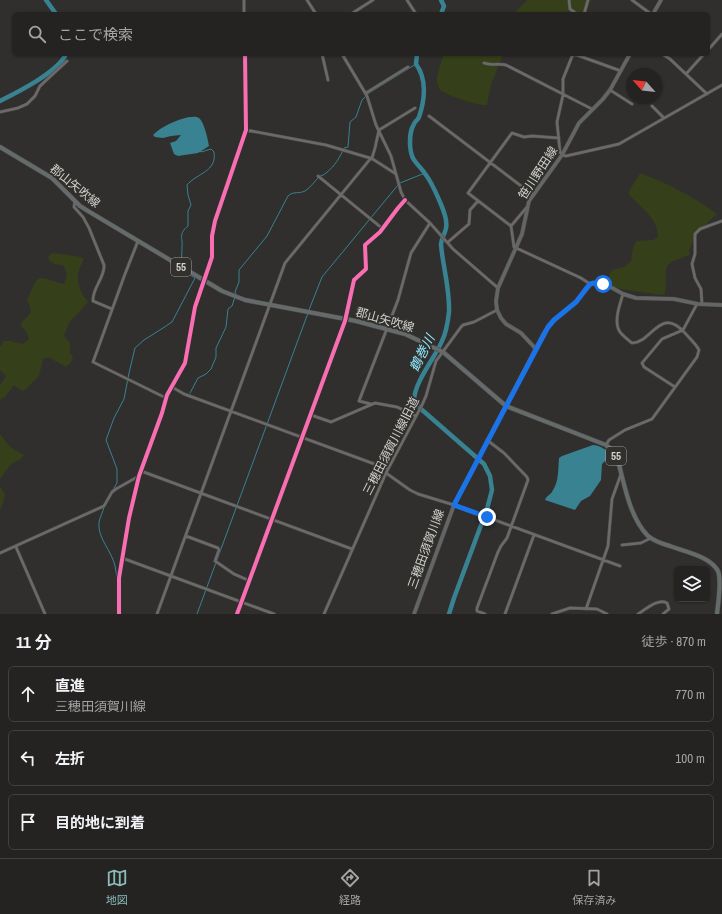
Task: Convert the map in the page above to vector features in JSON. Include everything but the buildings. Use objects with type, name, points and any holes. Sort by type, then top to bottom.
[{"type":"main road","points":[[653,12],[661,0]]},
{"type":"main road","name":"笹川野田線","points":[[498,310],[496,301],[498,288],[522,234],[527,207],[533,195],[562,155],[579,123],[610,90],[629,56]]},
{"type":"main road","name":"郡山矢吹線","points":[[0,147],[52,178],[75,201],[88,211],[222,291],[237,297],[346,319],[412,337],[439,350],[506,406],[606,445]]},
{"type":"main road","points":[[590,284],[603,284],[623,294],[640,299],[674,299],[700,304],[722,305]]},
{"type":"main road","name":"三穂田須賀川線","points":[[414,614],[454,505],[487,440],[550,325],[576,302],[590,284]]},
{"type":"main road","points":[[498,310],[501,318],[506,324],[521,333],[536,349]]},
{"type":"main road","name":"55","points":[[606,445],[617,457],[637,521],[651,538],[704,559],[714,566],[718,572],[717,614]]},
{"type":"street","points":[[244,0],[244,12]]},
{"type":"street","points":[[307,0],[315,12]]},
{"type":"street","points":[[353,12],[373,0]]},
{"type":"street","points":[[408,0],[415,12]]},
{"type":"street","points":[[569,0],[570,9],[574,12]]},
{"type":"street","points":[[585,12],[588,0]]},
{"type":"street","points":[[632,0],[649,12]]},
{"type":"street","points":[[710,48],[722,34]]},
{"type":"street","points":[[119,614],[119,583],[122,558],[126,532],[139,476],[166,398],[185,363],[192,320],[212,257],[212,236],[215,221],[246,130],[245,56]]},
{"type":"street","points":[[322,56],[328,80]]},
{"type":"street","points":[[343,56],[366,93],[378,131],[391,156],[405,200],[430,223],[453,249],[498,288]]},
{"type":"street","points":[[572,56],[563,80],[563,95],[557,122],[562,155],[567,156],[617,145],[722,85]]},
{"type":"street","points":[[579,56],[621,71]]},
{"type":"street","points":[[665,56],[707,94]]},
{"type":"street","points":[[686,74],[702,56]]},
{"type":"street","points":[[0,112],[18,108],[27,104],[35,96],[40,86],[67,62]]},
{"type":"street","points":[[484,63],[506,65],[592,109]]},
{"type":"street","points":[[366,93],[408,67]]},
{"type":"street","points":[[610,90],[626,100]]},
{"type":"street","points":[[652,106],[664,118]]},
{"type":"street","points":[[157,614],[287,259],[371,158],[375,148],[378,131],[415,108]]},
{"type":"street","points":[[429,116],[533,195]]},
{"type":"street","points":[[246,130],[326,145],[371,158],[396,174]]},
{"type":"street","points":[[559,138],[524,136],[513,133],[468,193],[511,226],[514,247],[581,278],[590,284]]},
{"type":"street","points":[[318,176],[383,229]]},
{"type":"street","points":[[237,614],[346,319],[354,280],[366,269],[364,245],[383,229],[405,200]]},
{"type":"street","points":[[75,201],[74,207],[83,217],[104,266],[104,271],[97,284],[92,299],[94,302],[112,309]]},
{"type":"street","points":[[448,242],[469,224],[470,210],[478,201]]},
{"type":"street","points":[[511,226],[527,207]]},
{"type":"street","points":[[675,387],[644,367],[642,364],[662,339],[682,330],[700,304],[701,289],[695,278],[692,264],[695,254],[695,233],[701,228],[722,221]]},
{"type":"street","points":[[371,404],[359,401],[387,329],[411,253],[430,223]]},
{"type":"street","points":[[138,242],[112,309],[94,363],[166,398]]},
{"type":"street","points":[[606,445],[609,440],[625,430],[652,419],[697,357],[699,350],[682,330],[671,324],[663,323],[635,343],[632,343],[619,331],[617,324],[623,294]]},
{"type":"street","name":"三穂田須賀川線旧道","points":[[324,614],[386,473],[426,396],[439,350],[464,325],[474,322],[498,310]]},
{"type":"street","points":[[172,387],[184,394],[388,469]]},
{"type":"street","points":[[311,415],[331,422],[375,403],[397,407],[416,416]]},
{"type":"street","points":[[485,614],[477,611],[477,608],[498,552],[507,540],[528,479],[504,452],[487,440]]},
{"type":"street","points":[[141,471],[352,549]]},
{"type":"street","points":[[386,473],[413,492],[454,505],[620,566]]},
{"type":"street","points":[[586,609],[604,560],[610,538],[612,499],[622,474]]},
{"type":"street","points":[[0,553],[104,506],[112,492],[139,476]]},
{"type":"street","points":[[505,614],[534,534]]},
{"type":"street","points":[[186,536],[218,548],[215,561],[234,574],[250,580]]},
{"type":"street","points":[[622,545],[641,544],[651,538]]},
{"type":"street","points":[[16,547],[45,614]]},
{"type":"street","points":[[122,558],[274,614]]},
{"type":"street","points":[[638,614],[652,606],[664,602],[667,603],[669,610],[663,614]]},
{"type":"street","points":[[552,614],[565,609],[597,609],[607,614]]},
{"type":"green space","points":[[527,0],[591,0],[587,12],[516,12]]},
{"type":"green space","points":[[443,56],[502,56],[491,85],[487,105],[463,100],[440,90],[437,83],[439,68]]},
{"type":"green space","points":[[640,173],[661,181],[680,191],[717,214],[697,235],[691,245],[689,251],[690,255],[669,264],[666,272],[665,294],[661,295],[615,288],[606,283],[612,270],[626,266],[631,261],[633,247],[637,241],[653,240],[658,237],[652,219],[629,195],[629,191]]},
{"type":"green space","points":[[55,253],[81,257],[84,259],[78,273],[78,281],[80,290],[88,302],[69,323],[64,336],[70,343],[70,353],[73,359],[66,367],[48,357],[43,359],[39,376],[24,391],[14,385],[6,396],[0,400],[0,385],[6,376],[0,370],[0,347],[4,341],[23,344],[29,339],[26,331],[21,327],[22,322],[31,310],[27,300],[34,284],[40,278],[43,278],[64,284],[67,275],[64,266],[50,262],[48,257],[50,254]]},
{"type":"green space","points":[[0,434],[10,447],[24,455],[21,459],[11,464],[0,479]]},
{"type":"green space","points":[[0,486],[5,494],[0,510]]},
{"type":"water","points":[[189,117],[197,117],[201,120],[206,131],[209,146],[198,153],[178,156],[174,154],[170,143],[176,141],[181,135],[163,138],[155,137],[153,135],[170,124]]},
{"type":"water","points":[[593,445],[600,446],[606,450],[609,453],[609,457],[602,464],[601,480],[590,496],[581,501],[575,510],[545,500],[552,492],[556,483],[559,458]]},
{"type":"waterway","points":[[46,0],[55,12]]},
{"type":"waterway","name":"鶴巻川","points":[[441,0],[444,6],[442,12]]},
{"type":"waterway","points":[[0,101],[37,81],[55,68],[65,56]]},
{"type":"waterway","name":"鶴巻川","points":[[417,56],[416,64],[422,76],[424,97],[419,117],[414,123],[411,131],[411,150],[413,158],[423,170],[432,185],[446,218],[446,228],[441,245],[449,312],[447,327],[443,338],[439,348],[417,386],[414,401],[421,409],[484,464],[490,476],[492,490],[487,509],[449,614]]},
{"type":"waterway","points":[[236,294],[235,292],[239,282],[239,270],[267,236],[288,196],[305,191],[332,167],[344,148],[348,147],[350,122],[356,117],[362,100],[369,93],[416,64]]},
{"type":"waterway","points":[[182,265],[182,234],[188,226],[188,211],[191,205],[187,185],[205,172],[212,164],[214,159],[214,152],[211,149],[201,152],[199,150]]},
{"type":"waterway","points":[[400,183],[425,173]]},
{"type":"waterway","points":[[309,310],[322,277],[398,185]]},
{"type":"waterway","points":[[113,490],[117,483],[117,469],[106,440],[114,418],[124,399],[135,348],[144,340],[172,322],[195,278],[184,271]]},
{"type":"waterway","points":[[190,393],[198,378],[206,374],[211,369],[216,357],[216,348],[226,327],[228,309],[232,306],[235,297]]},
{"type":"waterway","points":[[197,614],[308,313]]},
{"type":"waterway","points":[[104,507],[99,522],[99,528],[102,539],[115,566],[118,603]]},
{"type":"cycle path","points":[[119,614],[119,578],[129,518],[139,476],[167,395],[185,363],[195,307],[212,257],[212,236],[215,221],[246,130],[245,56]]},
{"type":"cycle path","points":[[237,614],[345,321],[354,280],[366,269],[365,245],[380,232],[405,200]]},
{"type":"route","points":[[487,517],[454,505],[548,327],[554,320],[576,302],[590,284],[603,284]]}]
